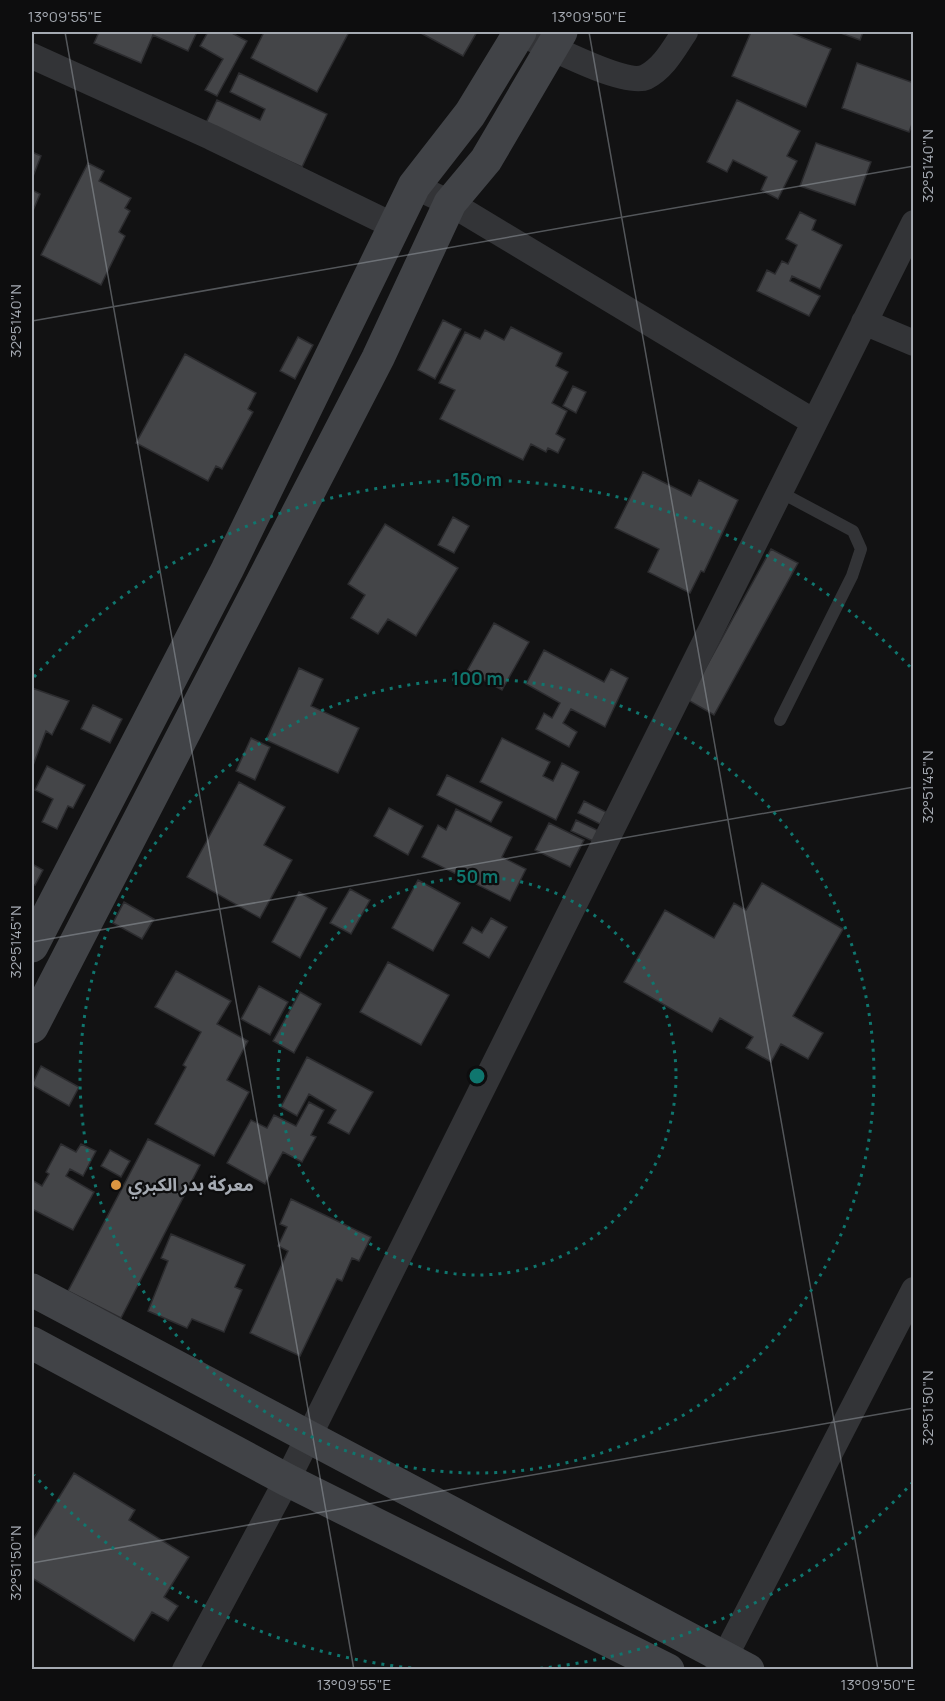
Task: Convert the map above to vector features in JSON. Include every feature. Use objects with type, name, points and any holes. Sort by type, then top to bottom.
[{"type":"street","points":[[32,946],[227,570],[414,186],[470,114],[520,32],[557,39],[612,74],[633,81],[645,77],[665,62],[685,32]]},
{"type":"street","points":[[32,1027],[378,358],[450,203],[486,160],[557,39]]},
{"type":"street","points":[[32,56],[211,136],[394,226]]},
{"type":"street","points":[[414,186],[450,203],[814,422]]},
{"type":"street","points":[[185,1670],[287,1480],[914,223]]},
{"type":"street","points":[[864,322],[914,344]]},
{"type":"street","points":[[227,570],[260,585]]},
{"type":"street","points":[[172,676],[204,693]]},
{"type":"street","points":[[32,1290],[730,1665],[914,1290]]},
{"type":"street","points":[[32,1343],[287,1480],[668,1670]]},
{"type":"lane","points":[[780,492],[853,531],[861,549],[852,576],[780,720]]},
{"type":"building","points":[[99,32],[197,32],[188,51],[153,35],[141,63],[94,43]]},
{"type":"building","points":[[208,32],[230,32],[247,41],[217,96],[205,90],[223,59],[200,46]]},
{"type":"building","points":[[264,32],[349,32],[317,92],[251,58]]},
{"type":"building","points":[[419,32],[477,32],[463,56]]},
{"type":"building","points":[[751,32],[789,32],[831,49],[806,107],[732,76]]},
{"type":"building","points":[[838,32],[863,32],[860,40]]},
{"type":"building","points":[[857,63],[914,83],[914,119],[909,132],[842,108]]},
{"type":"building","points":[[239,73],[327,114],[302,167],[206,123],[217,100],[260,120],[265,109],[230,92]]},
{"type":"building","points":[[737,100],[800,131],[787,156],[797,161],[778,199],[761,190],[767,177],[733,160],[727,172],[707,162]]},
{"type":"building","points":[[816,143],[871,162],[855,205],[800,186]]},
{"type":"building","points":[[32,152],[41,156],[32,179]]},
{"type":"building","points":[[88,163],[104,171],[99,181],[131,198],[125,208],[130,211],[119,232],[125,236],[101,285],[41,255]]},
{"type":"building","points":[[32,190],[40,194],[32,213]]},
{"type":"building","points":[[800,212],[816,220],[812,230],[842,245],[820,289],[792,276],[790,281],[820,296],[809,316],[757,291],[767,270],[775,274],[782,261],[788,264],[797,245],[786,239]]},
{"type":"building","points":[[443,320],[461,329],[435,379],[418,370]]},
{"type":"building","points":[[511,327],[562,353],[556,366],[568,372],[552,403],[567,411],[556,434],[565,439],[558,453],[548,448],[546,452],[531,444],[523,460],[440,419],[455,390],[439,383],[465,332],[480,339],[485,330],[504,340]]},
{"type":"building","points":[[298,337],[313,345],[295,379],[280,371]]},
{"type":"building","points":[[185,354],[256,393],[248,409],[253,412],[222,469],[216,466],[208,481],[136,443]]},
{"type":"building","points":[[573,386],[586,392],[576,413],[563,406]]},
{"type":"building","points":[[643,472],[691,496],[699,480],[738,500],[704,572],[701,571],[690,593],[648,572],[659,549],[615,528]]},
{"type":"building","points":[[453,517],[469,526],[454,553],[438,545]]},
{"type":"building","points":[[385,524],[458,568],[416,636],[388,619],[378,634],[351,618],[365,595],[348,584]]},
{"type":"building","points":[[771,549],[798,563],[714,715],[688,700]]},
{"type":"building","points":[[494,623],[529,642],[502,690],[467,671]]},
{"type":"building","points":[[544,650],[604,682],[611,669],[628,678],[605,727],[571,709],[563,723],[577,732],[569,747],[536,729],[544,713],[552,718],[560,703],[526,684]]},
{"type":"building","points":[[299,668],[323,679],[311,706],[359,728],[338,773],[266,740]]},
{"type":"building","points":[[32,688],[69,701],[52,735],[46,731],[32,768]]},
{"type":"building","points":[[93,705],[122,719],[110,743],[81,729]]},
{"type":"building","points":[[251,738],[270,747],[255,780],[236,771]]},
{"type":"building","points":[[502,738],[550,762],[543,776],[553,781],[562,763],[579,772],[556,820],[480,782]]},
{"type":"building","points":[[47,766],[85,785],[73,808],[68,806],[57,829],[42,822],[53,799],[35,790]]},
{"type":"building","points":[[447,775],[502,802],[491,822],[437,795]]},
{"type":"building","points":[[239,782],[285,807],[264,845],[292,860],[260,918],[187,877]]},
{"type":"building","points":[[584,801],[606,812],[600,824],[578,813]]},
{"type":"building","points":[[389,808],[423,826],[408,855],[374,836]]},
{"type":"building","points":[[456,809],[512,837],[502,857],[526,869],[510,901],[422,857],[438,825],[446,830]]},
{"type":"building","points":[[576,820],[599,831],[593,841],[571,831]]},
{"type":"building","points":[[549,823],[584,840],[570,867],[535,850]]},
{"type":"building","points":[[32,864],[43,870],[35,885],[32,884]]},
{"type":"building","points":[[418,880],[460,903],[433,951],[392,928]]},
{"type":"building","points":[[762,883],[843,929],[793,1016],[823,1033],[808,1059],[781,1044],[771,1062],[746,1048],[753,1037],[720,1018],[712,1032],[624,982],[665,910],[714,938],[734,903],[746,910]]},
{"type":"building","points":[[350,889],[370,900],[351,934],[330,923]]},
{"type":"building","points":[[299,892],[327,908],[300,958],[272,942]]},
{"type":"building","points":[[124,902],[154,919],[142,939],[113,923]]},
{"type":"building","points":[[491,918],[507,927],[489,958],[463,943],[472,927],[482,933]]},
{"type":"building","points":[[388,962],[449,995],[421,1045],[360,1012]]},
{"type":"building","points":[[176,971],[231,1001],[217,1024],[248,1041],[227,1080],[249,1092],[214,1156],[155,1124],[186,1067],[183,1065],[201,1032],[155,1007]]},
{"type":"building","points":[[259,986],[288,1002],[270,1035],[241,1019]]},
{"type":"building","points":[[300,992],[321,1004],[294,1053],[273,1041]]},
{"type":"building","points":[[307,1057],[373,1092],[349,1134],[328,1123],[336,1110],[309,1094],[297,1116],[281,1107]]},
{"type":"building","points":[[41,1066],[79,1087],[69,1106],[32,1085]]},
{"type":"building","points":[[309,1102],[324,1110],[311,1135],[316,1137],[302,1162],[283,1152],[265,1184],[227,1163],[251,1120],[267,1128],[274,1115],[296,1126]]},
{"type":"building","points":[[148,1139],[200,1165],[121,1318],[68,1291]]},
{"type":"building","points":[[61,1144],[76,1152],[81,1144],[96,1151],[83,1176],[70,1169],[66,1176],[94,1192],[73,1230],[32,1209],[32,1180],[42,1186],[49,1174],[46,1172]]},
{"type":"building","points":[[110,1150],[130,1161],[121,1177],[101,1166]]},
{"type":"building","points":[[291,1199],[371,1237],[359,1261],[352,1258],[342,1281],[337,1279],[300,1356],[250,1333],[288,1251],[278,1246],[287,1227],[280,1224]]},
{"type":"building","points":[[171,1234],[245,1265],[235,1287],[242,1290],[224,1332],[192,1319],[187,1328],[148,1311],[168,1261],[161,1258]]},
{"type":"building","points":[[74,1473],[135,1510],[129,1520],[189,1557],[164,1597],[178,1606],[168,1621],[152,1612],[134,1641],[32,1578],[32,1541]]},
{"type":"place","name":"معركة بدر الكبري","points":[[116,1185]]}]
